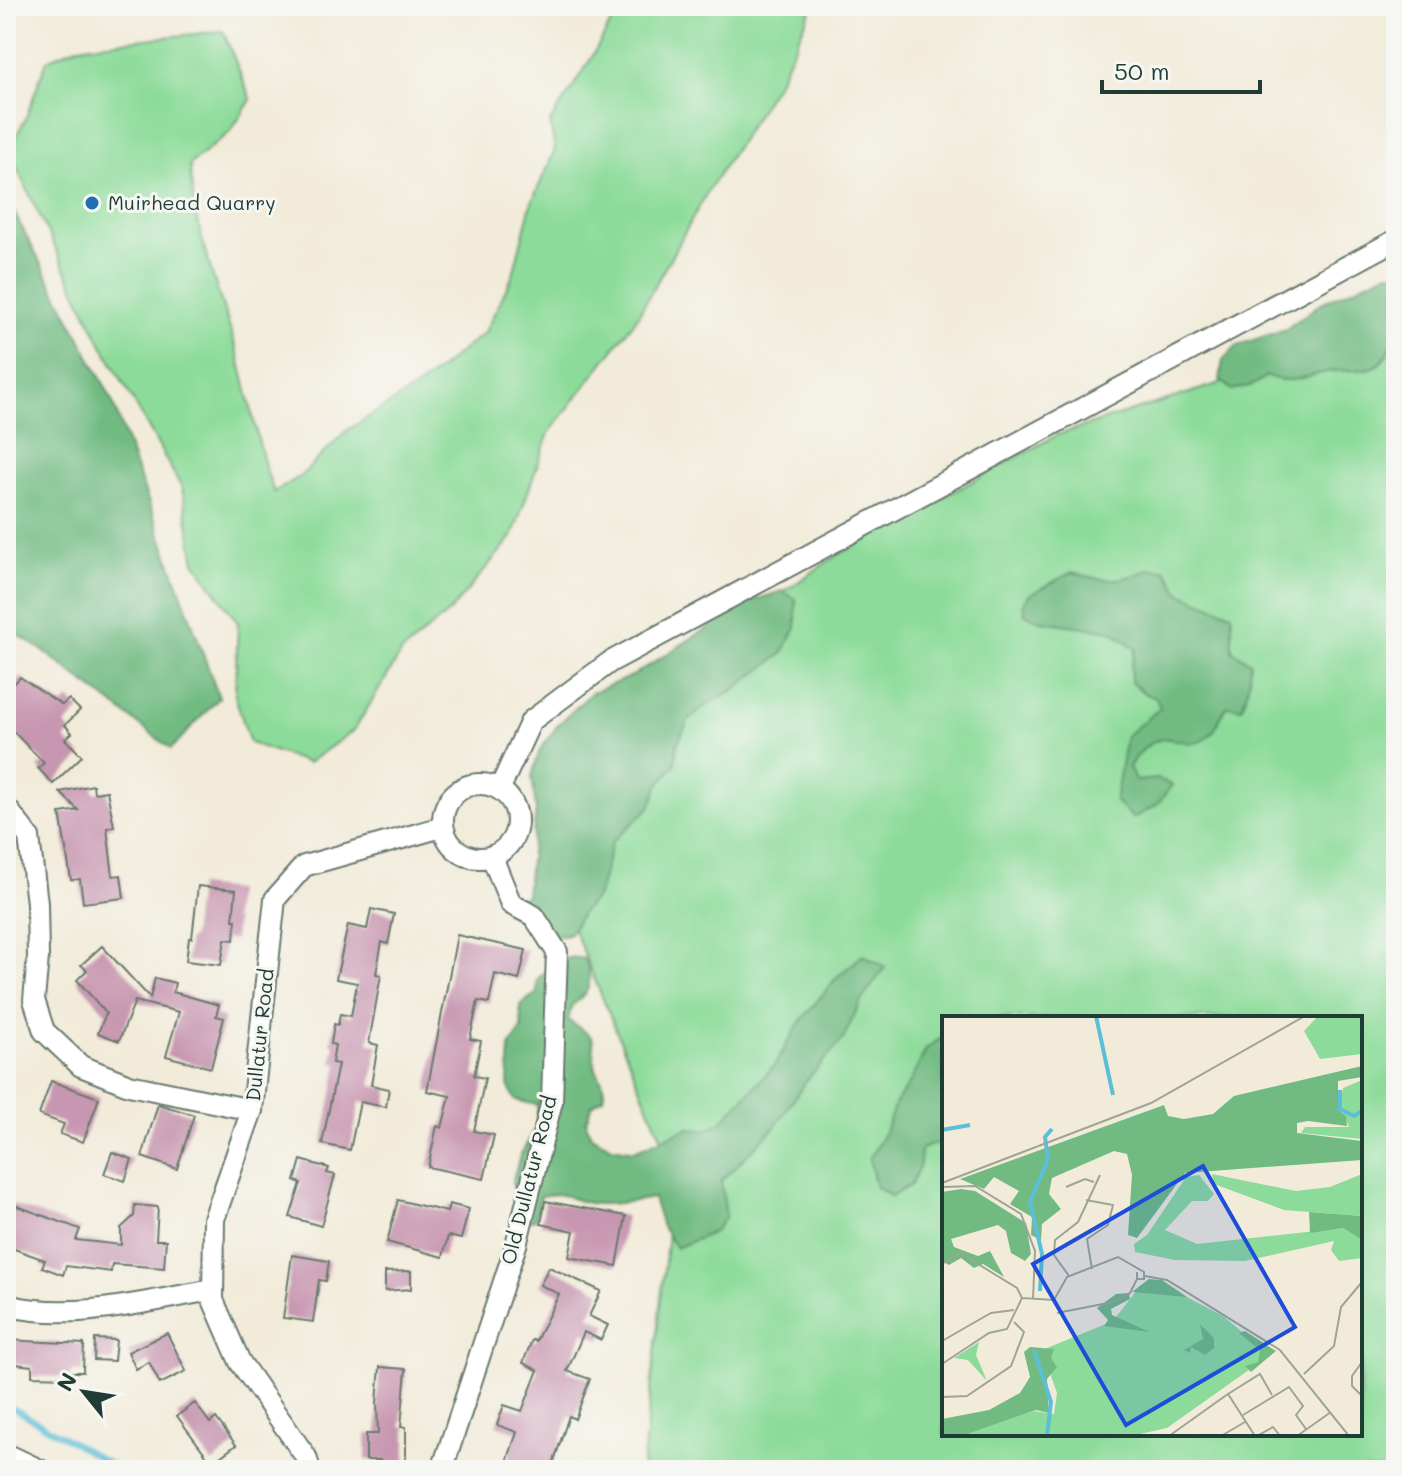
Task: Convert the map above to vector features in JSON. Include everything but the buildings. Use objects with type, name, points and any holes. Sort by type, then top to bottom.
[{"type":"street","points":[[500,788],[531,721],[610,662],[1396,240]]},
{"type":"street","points":[[481,783],[500,788],[508,795],[516,809],[518,822],[513,840],[492,857],[473,858],[459,852],[448,842],[442,827],[447,802],[453,794],[481,783]]},
{"type":"street","points":[[6,807],[29,837],[37,903],[38,957],[34,1000],[44,1031],[81,1066],[129,1085],[252,1110]]},
{"type":"street","name":"Dullatur Road","points":[[310,1470],[306,1457],[240,1362],[213,1300],[214,1219],[252,1110],[275,899],[304,866],[442,827]]},
{"type":"street","name":"Old Dullatur Road","points":[[442,1470],[516,1245],[552,1101],[557,952],[534,916],[511,904],[492,857]]},
{"type":"street","points":[[6,1305],[21,1309],[92,1312],[213,1290]]},
{"type":"street","points":[[6,1454],[40,1470]]},
{"type":"green space","points":[[621,6],[813,6],[780,78],[708,191],[635,321],[549,433],[512,537],[452,609],[402,652],[354,730],[308,763],[250,743],[235,696],[238,623],[195,562],[182,488],[101,343],[8,150],[25,120],[47,60],[79,46],[223,31],[251,100],[230,132],[190,164],[192,188],[201,237],[238,355],[274,492],[301,476],[346,431],[420,385],[485,332],[513,275],[531,204],[555,150],[550,122]]},
{"type":"green space","points":[[6,197],[111,398],[219,698],[171,749],[42,650],[6,627]]},
{"type":"green space","points":[[1389,272],[1396,273],[1395,327],[1393,341],[1381,362],[1371,368],[1332,371],[1297,379],[1282,380],[1267,376],[1253,385],[1232,390],[1220,380],[1223,360],[1236,346],[1286,329],[1321,303]]},
{"type":"green space","points":[[1396,310],[1396,1470],[642,1470],[675,1170],[546,864],[576,735],[837,555],[1057,435],[1265,369]]},
{"type":"green space","points":[[1150,569],[1166,570],[1180,593],[1232,614],[1232,650],[1250,662],[1247,691],[1241,708],[1227,706],[1208,737],[1195,743],[1158,740],[1135,758],[1129,767],[1135,781],[1158,779],[1172,785],[1157,805],[1133,818],[1115,801],[1126,736],[1160,708],[1156,698],[1131,682],[1136,649],[1112,631],[1041,621],[1025,614],[1023,604],[1029,595],[1072,572],[1111,580]]},
{"type":"green space","points":[[782,591],[796,599],[796,628],[782,654],[688,721],[677,745],[675,765],[659,784],[650,807],[612,842],[598,895],[583,911],[570,933],[545,936],[532,930],[514,911],[518,901],[526,895],[536,810],[532,776],[540,750],[558,725],[591,693],[632,676],[749,602]]},
{"type":"green space","points":[[863,955],[885,967],[861,1001],[843,1039],[806,1081],[775,1127],[721,1181],[726,1216],[714,1232],[676,1248],[662,1227],[653,1198],[598,1204],[549,1194],[541,1196],[535,1219],[527,1221],[512,1183],[520,1156],[538,1124],[537,1105],[515,1100],[508,1085],[510,1046],[522,1029],[520,1005],[537,993],[537,980],[552,966],[564,959],[584,959],[589,973],[587,990],[572,1005],[568,1020],[592,1037],[596,1070],[603,1086],[604,1097],[591,1106],[586,1123],[591,1136],[612,1147],[634,1151],[688,1128],[707,1130],[723,1120],[774,1066],[800,1022],[837,977]]},
{"type":"green space","points":[[942,1037],[942,1141],[921,1149],[920,1164],[911,1185],[891,1196],[876,1187],[869,1159],[926,1049]]},
{"type":"waterway","points":[[6,1404],[120,1470]]},
{"type":"place","name":"Muirhead Quarry","points":[[92,203]]}]
